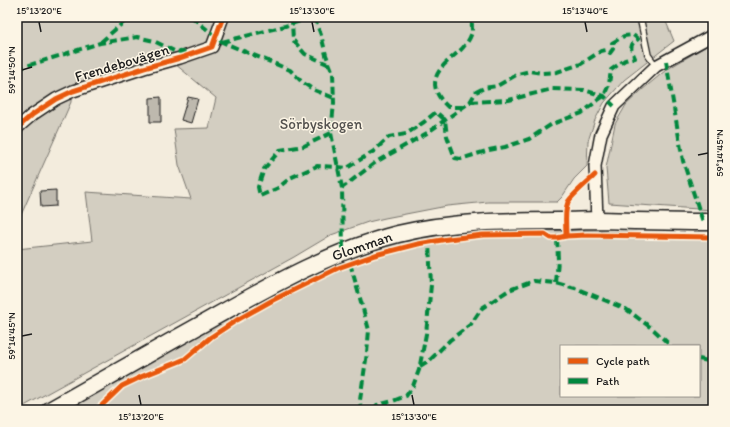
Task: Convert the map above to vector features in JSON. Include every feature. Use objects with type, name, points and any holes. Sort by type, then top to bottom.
[{"type":"main road","name":"Glomman","points":[[50,410],[254,295],[330,256],[398,234],[439,226],[508,221],[597,220],[713,222]]},
{"type":"street","name":"Frendebovägen","points":[[17,128],[56,99],[73,91],[144,68],[188,56],[212,47],[223,17]]},
{"type":"street","points":[[597,220],[595,166],[601,134],[614,106],[656,66],[713,34]]},
{"type":"lane","points":[[640,17],[648,55],[656,66]]},
{"type":"green space","name":"Sörbyskogen","points":[[17,17],[664,17],[674,41],[624,80],[604,103],[595,120],[588,141],[587,166],[574,179],[557,202],[488,202],[447,206],[368,222],[331,235],[294,257],[17,410],[17,249],[92,241],[86,192],[191,199],[179,165],[174,129],[209,128],[216,98],[169,59],[71,90],[71,102],[17,224]]},
{"type":"green space","points":[[713,42],[713,210],[609,203],[606,168],[615,124],[626,105],[666,70]]},
{"type":"green space","points":[[469,230],[598,231],[713,235],[713,410],[63,410],[255,300],[347,257],[398,241]]},
{"type":"building","points":[[161,97],[161,122],[150,122],[150,98]]},
{"type":"building","points":[[188,97],[198,99],[191,123],[181,120]]},
{"type":"building","points":[[56,190],[56,206],[41,207],[40,191]]},
{"type":"marked path","points":[[101,42],[125,21],[132,17]]},
{"type":"marked path","points":[[192,17],[222,42],[290,70],[302,82],[314,90],[334,98]]},
{"type":"marked path","points":[[294,17],[292,23],[293,40],[305,54],[330,65]]},
{"type":"marked path","points":[[222,42],[285,26],[313,17]]},
{"type":"marked path","points":[[314,17],[333,73],[334,103],[331,133],[342,188],[343,252]]},
{"type":"marked path","points":[[462,107],[448,107],[438,95],[435,83],[436,77],[443,66],[462,49],[468,41],[472,32],[472,22],[474,17]]},
{"type":"marked path","points":[[331,133],[304,146],[280,150],[264,169],[258,187],[260,196],[278,188],[290,178],[317,166],[347,168],[374,151],[389,137],[406,134],[436,112],[445,120],[447,136],[455,158],[461,159],[529,139],[552,124],[582,113],[604,96],[609,84],[611,70],[625,60],[635,58],[631,47],[638,39],[633,35],[624,36],[612,43],[613,49],[610,53],[606,50],[601,51],[581,64],[557,72],[542,73],[530,71],[518,74],[497,86],[484,88],[476,92],[470,102],[427,133],[376,162],[342,188]]},
{"type":"marked path","points":[[17,69],[100,43],[137,37],[154,41],[174,51],[190,53]]},
{"type":"marked path","points":[[666,61],[683,161],[703,222]]},
{"type":"marked path","points":[[470,102],[509,100],[552,89],[584,90],[604,96],[614,106]]},
{"type":"marked path","points":[[556,283],[558,260],[557,238]]},
{"type":"marked path","points":[[373,410],[377,405],[406,396],[413,386],[419,370],[426,334],[431,285],[429,242]]},
{"type":"marked path","points":[[350,263],[369,330],[360,400],[361,410]]},
{"type":"marked path","points":[[420,366],[430,360],[450,340],[471,324],[482,308],[509,290],[534,281],[556,283],[575,288],[626,309],[654,330],[670,345]]},
{"type":"marked path","points":[[700,359],[713,362]]},
{"type":"cycle path","points":[[17,128],[32,115],[56,99],[73,91],[212,47],[223,17]]},
{"type":"cycle path","points":[[566,236],[566,214],[568,202],[595,175]]},
{"type":"cycle path","points":[[97,410],[122,386],[185,359],[211,337],[237,320],[273,300],[338,268],[375,255],[418,244],[483,235],[545,234],[551,238],[587,235],[713,237]]}]
